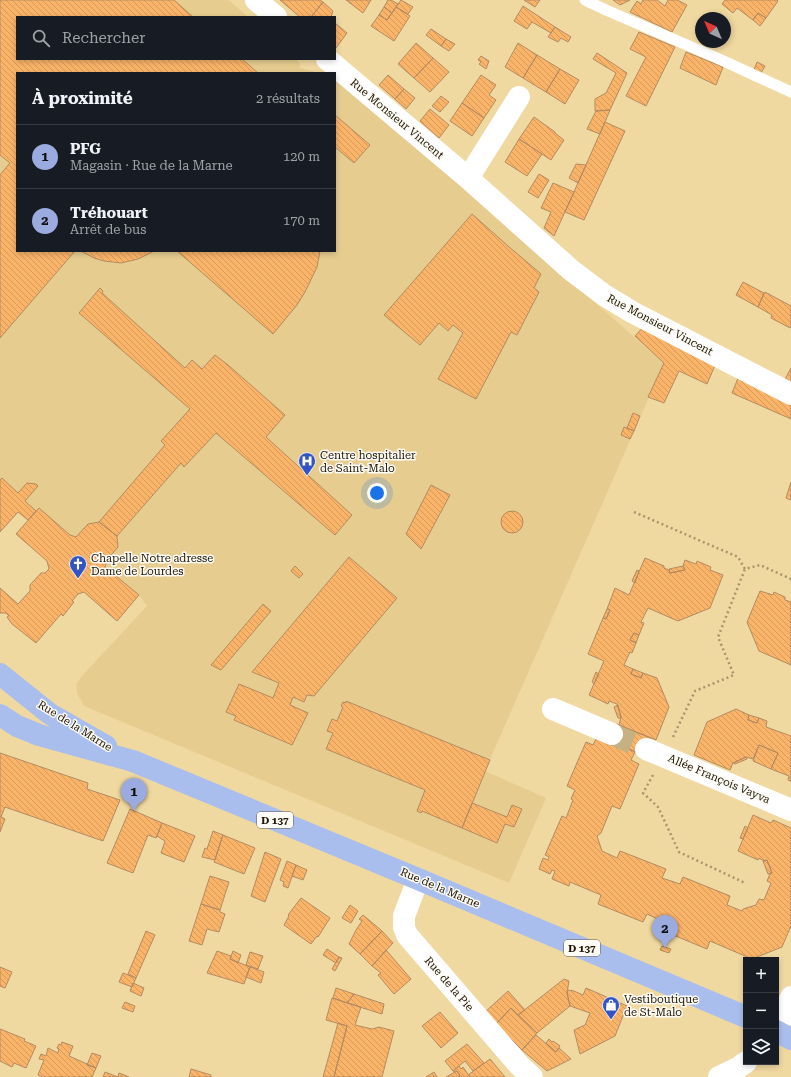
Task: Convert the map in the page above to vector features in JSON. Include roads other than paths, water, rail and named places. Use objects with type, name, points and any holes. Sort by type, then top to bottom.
[{"type":"main road","name":"Rue de la Marne","points":[[3,683],[50,714],[133,762]]},
{"type":"main road","name":"Rue de la Marne","points":[[0,715],[17,726],[39,735],[133,762],[418,879],[743,1016]]},
{"type":"main road","points":[[779,1033],[791,1039]]},
{"type":"street","points":[[256,0],[275,16]]},
{"type":"street","name":"Rue Monsieur Vincent","points":[[328,60],[468,178],[571,270],[604,295],[632,312],[791,394]]},
{"type":"street","points":[[468,178],[520,97]]},
{"type":"street","points":[[553,709],[612,734]]},
{"type":"street","name":"Allée François Vayva","points":[[655,753],[791,810]]},
{"type":"street","name":"Rue de la Pie","points":[[418,879],[404,916],[404,927],[407,935],[519,1065],[532,1077]]},
{"type":"street","points":[[779,1022],[791,997]]},
{"type":"street","points":[[719,1077],[743,1064]]},
{"type":"lane","points":[[585,0],[791,92]]},
{"type":"tunnel","points":[[612,734],[646,749]]},
{"type":"place","name":"Centre hospitalier de Saint-Malo","points":[[307,476]]},
{"type":"place","name":"Chapelle Notre adresse Dame de Lourdes","points":[[78,579]]},
{"type":"place","name":"PFG","points":[[134,811]]},
{"type":"place","name":"Tréhouart","points":[[665,948]]},
{"type":"place","name":"Vestiboutique de St-Malo","points":[[611,1020]]}]
